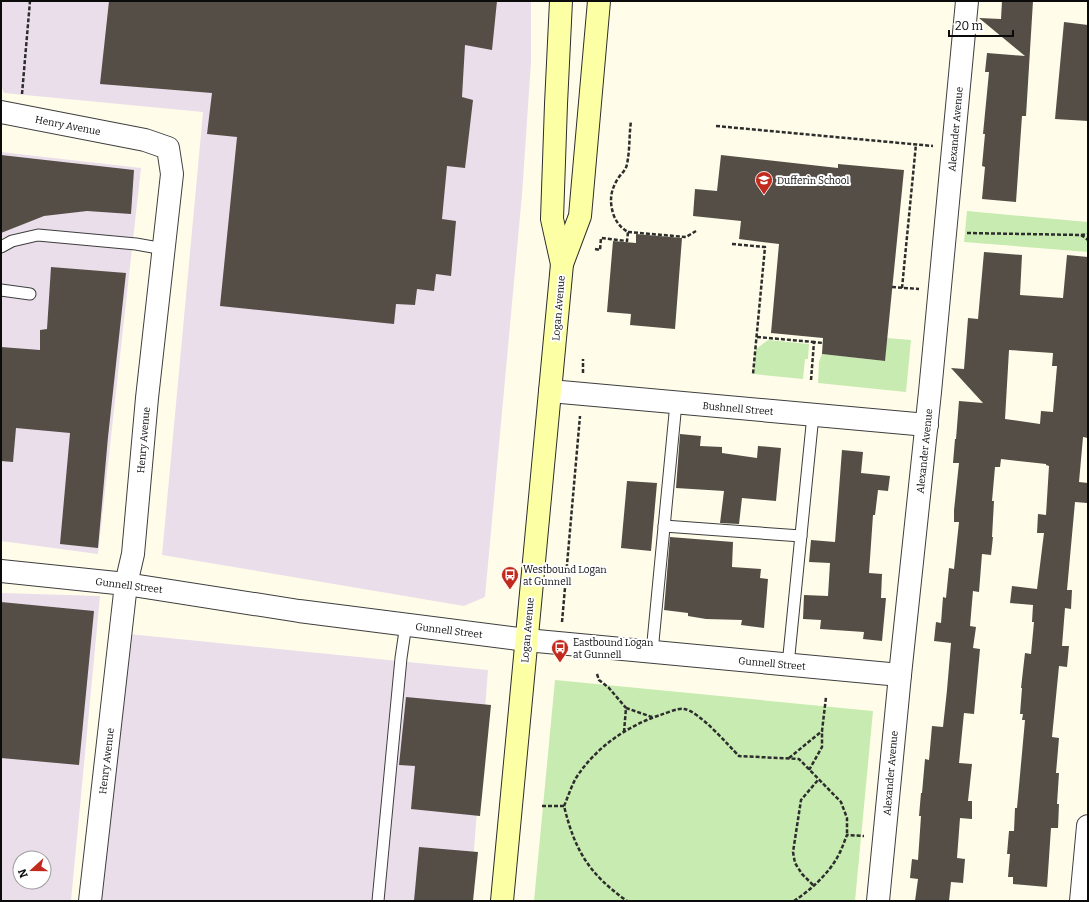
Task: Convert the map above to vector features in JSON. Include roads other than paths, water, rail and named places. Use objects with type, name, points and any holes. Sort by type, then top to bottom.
[{"type":"main road","name":"Logan Avenue","points":[[561,1],[552,219],[562,264]]},
{"type":"main road","name":"Logan Avenue","points":[[502,901],[562,264],[580,216],[599,1]]},
{"type":"street","name":"Alexander Avenue","points":[[878,901],[900,675],[927,425],[967,1]]},
{"type":"street","name":"Henry Avenue","points":[[10,114],[145,140],[168,148],[172,174],[147,398],[132,554],[126,584],[90,901]]},
{"type":"street","name":"Bushnell Street","points":[[550,391],[927,425]]},
{"type":"street","name":"Gunnell Street","points":[[1,571],[126,584],[299,611],[526,640],[900,675]]},
{"type":"street","points":[[1081,901],[1088,826]]},
{"type":"lane","points":[[1,247],[12,242],[38,235],[136,244],[164,249]]},
{"type":"lane","points":[[1,290],[30,294]]},
{"type":"lane","points":[[652,652],[676,403]]},
{"type":"lane","points":[[788,665],[813,415]]},
{"type":"lane","points":[[664,526],[801,536]]},
{"type":"lane","points":[[378,901],[400,665],[406,624]]},
{"type":"place","name":"Dufferin School","points":[[764,195]]},
{"type":"place","name":"Westbound Logan at Gunnell","points":[[510,590]]},
{"type":"place","name":"Eastbound Logan at Gunnell","points":[[560,663]]}]
